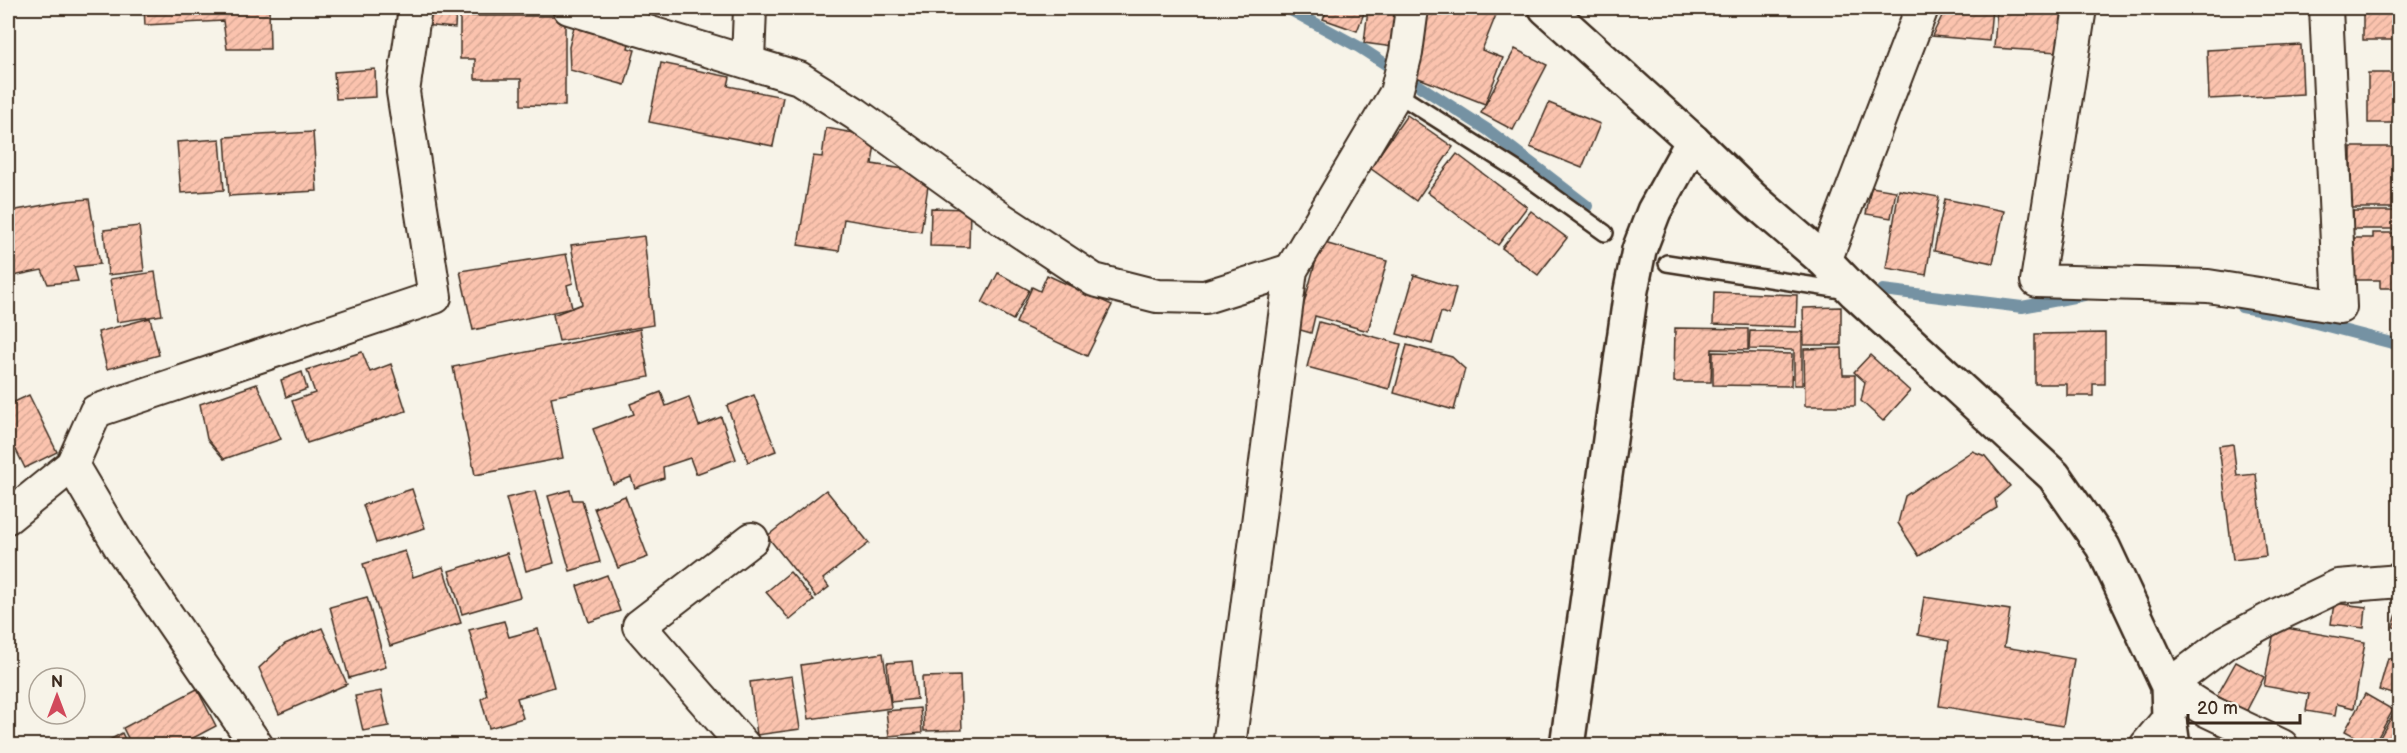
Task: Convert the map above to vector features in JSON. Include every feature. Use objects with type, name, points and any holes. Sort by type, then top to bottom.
[{"type":"street","points":[[8,517],[72,465],[96,411],[435,297],[403,92],[415,8]]},
{"type":"street","points":[[569,8],[799,78],[856,114],[991,211],[1094,280],[1156,296],[1205,297],[1291,270]]},
{"type":"street","points":[[748,61],[750,8]]},
{"type":"street","points":[[1229,746],[1291,270],[1400,76],[1412,8]]},
{"type":"street","points":[[1546,8],[1693,141],[1753,199],[1825,261],[2054,476],[2103,546],[2168,686],[2171,732],[2146,746]]},
{"type":"street","points":[[1825,261],[1922,8]]},
{"type":"street","points":[[2080,8],[2037,281],[2208,286],[2340,307],[2326,8]]},
{"type":"street","points":[[1567,746],[1637,260],[1654,211],[1693,141]]},
{"type":"street","points":[[72,465],[119,545],[257,746]]},
{"type":"street","points":[[744,746],[639,626],[752,539]]},
{"type":"street","points":[[2168,686],[2225,643],[2338,586],[2400,581]]},
{"type":"street","points":[[2168,686],[2206,710],[2282,746]]},
{"type":"lane","points":[[1400,76],[1520,172],[1605,233]]},
{"type":"lane","points":[[1667,263],[1855,291]]},
{"type":"building","points":[[144,8],[269,8],[270,49],[227,49],[223,21],[145,25]]},
{"type":"building","points":[[424,8],[456,8],[455,28],[423,25]]},
{"type":"building","points":[[1328,8],[1366,8],[1357,31],[1323,19]]},
{"type":"building","points":[[1431,8],[1447,8],[1460,13],[1462,8],[1476,8],[1496,15],[1482,50],[1503,58],[1485,104],[1406,73]]},
{"type":"building","points":[[1946,8],[1992,8],[1989,41],[1932,36]]},
{"type":"building","points":[[1997,8],[2062,8],[2059,52],[1994,48]]},
{"type":"building","points":[[2363,8],[2400,8],[2400,40],[2363,40]]},
{"type":"building","points":[[1368,9],[1398,13],[1393,47],[1364,43]]},
{"type":"building","points":[[460,16],[565,16],[565,106],[521,105],[521,79],[475,79],[475,59],[460,59]]},
{"type":"building","points":[[575,23],[630,39],[628,48],[635,50],[625,85],[570,70],[569,47]]},
{"type":"building","points":[[2301,45],[2303,94],[2209,99],[2207,50]]},
{"type":"building","points":[[1515,49],[1547,65],[1513,130],[1481,113]]},
{"type":"building","points":[[661,63],[730,77],[728,86],[783,97],[773,146],[649,122]]},
{"type":"building","points":[[375,69],[376,97],[336,99],[334,72]]},
{"type":"building","points":[[2368,73],[2400,73],[2400,123],[2368,123]]},
{"type":"building","points":[[1549,103],[1600,124],[1582,168],[1530,147]]},
{"type":"building","points":[[1407,115],[1453,147],[1416,201],[1370,168]]},
{"type":"building","points":[[826,128],[876,137],[872,164],[930,173],[921,232],[844,219],[839,251],[798,245],[813,156],[822,157]]},
{"type":"building","points":[[313,132],[317,191],[229,196],[225,137]]},
{"type":"building","points":[[220,139],[224,190],[181,193],[177,142]]},
{"type":"building","points":[[2351,147],[2400,147],[2400,208],[2351,208]]},
{"type":"building","points":[[1457,154],[1527,207],[1498,245],[1427,192]]},
{"type":"building","points":[[1871,187],[1896,191],[1891,218],[1866,214]]},
{"type":"building","points":[[1899,190],[1939,197],[1926,275],[1886,268]]},
{"type":"building","points":[[89,199],[100,264],[74,267],[78,281],[48,284],[42,270],[8,277],[8,215],[11,211]]},
{"type":"building","points":[[1945,199],[2004,211],[1993,263],[1934,251]]},
{"type":"building","points":[[931,208],[970,209],[969,247],[930,246]]},
{"type":"building","points":[[1531,211],[1567,238],[1538,275],[1502,248]]},
{"type":"building","points":[[2353,211],[2397,211],[2397,229],[2353,229]]},
{"type":"building","points":[[139,226],[144,271],[108,275],[104,230]]},
{"type":"building","points":[[2373,233],[2400,233],[2400,288],[2380,288],[2380,280],[2351,280],[2351,238],[2373,238]]},
{"type":"building","points":[[644,236],[653,325],[559,341],[553,315],[582,304],[571,245]]},
{"type":"building","points":[[1321,242],[1387,261],[1368,331],[1315,316],[1311,333],[1297,329]]},
{"type":"building","points":[[566,254],[573,283],[567,285],[572,308],[473,330],[460,271]]},
{"type":"building","points":[[155,272],[162,315],[117,322],[110,279]]},
{"type":"building","points":[[998,273],[1029,290],[1013,320],[982,303]]},
{"type":"building","points":[[1047,275],[1112,305],[1087,356],[1016,323],[1032,287],[1040,291]]},
{"type":"building","points":[[1414,275],[1456,288],[1449,315],[1441,312],[1432,344],[1397,334]]},
{"type":"building","points":[[1714,292],[1797,295],[1796,327],[1713,324]]},
{"type":"building","points":[[1841,307],[1841,345],[1804,345],[1803,308]]},
{"type":"building","points":[[150,318],[159,355],[107,369],[98,332]]},
{"type":"building","points":[[1319,322],[1401,344],[1389,389],[1307,367]]},
{"type":"building","points":[[1675,328],[1748,329],[1748,350],[1712,349],[1711,382],[1674,382]]},
{"type":"building","points":[[640,329],[649,377],[551,397],[563,458],[475,475],[453,367]]},
{"type":"building","points":[[1750,331],[1802,332],[1802,385],[1794,385],[1794,350],[1749,349]]},
{"type":"building","points":[[2105,333],[2105,384],[2093,384],[2093,396],[2067,396],[2067,384],[2035,384],[2035,334]]},
{"type":"building","points":[[1407,345],[1452,357],[1465,369],[1454,410],[1394,393]]},
{"type":"building","points":[[1842,348],[1843,375],[1855,375],[1855,406],[1805,406],[1804,349]]},
{"type":"building","points":[[362,352],[370,372],[391,364],[406,411],[307,443],[292,401],[315,393],[307,370]]},
{"type":"building","points":[[1713,352],[1792,354],[1791,386],[1713,385]]},
{"type":"building","points":[[1870,355],[1910,391],[1883,421],[1861,401],[1865,382],[1854,372]]},
{"type":"building","points":[[302,372],[307,389],[286,397],[281,380]]},
{"type":"building","points":[[257,384],[281,439],[224,459],[207,439],[200,404]]},
{"type":"building","points":[[661,392],[666,406],[689,397],[699,426],[721,417],[736,459],[696,474],[690,458],[663,467],[664,478],[635,488],[631,477],[613,484],[593,429],[634,414],[630,404]]},
{"type":"building","points":[[29,395],[57,452],[25,468],[16,450],[8,454],[8,405]]},
{"type":"building","points":[[754,395],[776,451],[748,462],[727,406]]},
{"type":"building","points":[[2233,444],[2237,476],[2256,474],[2266,556],[2233,560],[2219,446]]},
{"type":"building","points":[[1972,451],[1985,456],[2010,486],[1995,499],[1997,508],[1919,556],[1898,523],[1905,496]]},
{"type":"building","points":[[412,489],[425,528],[376,543],[363,505]]},
{"type":"building","points":[[570,490],[573,500],[582,500],[600,562],[570,571],[548,496]]},
{"type":"building","points":[[826,490],[869,543],[823,579],[829,587],[816,597],[767,536]]},
{"type":"building","points":[[535,491],[554,563],[526,571],[506,498]]},
{"type":"building","points":[[625,496],[648,557],[618,568],[594,508]]},
{"type":"building","points":[[405,551],[413,577],[443,567],[461,623],[390,646],[363,564]]},
{"type":"building","points":[[507,553],[520,597],[462,614],[449,571]]},
{"type":"building","points":[[790,572],[814,600],[790,620],[766,592]]},
{"type":"building","points":[[607,575],[620,611],[589,622],[577,586]]},
{"type":"building","points":[[367,597],[386,667],[349,678],[330,607]]},
{"type":"building","points":[[1924,597],[2010,610],[2004,647],[2074,659],[2063,726],[1939,706],[1949,641],[1918,635]]},
{"type":"building","points":[[2334,603],[2366,607],[2364,628],[2331,624]]},
{"type":"building","points":[[2400,604],[2400,628],[2393,627]]},
{"type":"building","points":[[504,621],[509,637],[538,629],[554,687],[517,698],[523,718],[489,728],[481,699],[487,695],[469,630]]},
{"type":"building","points":[[2275,626],[2365,642],[2354,708],[2337,704],[2335,716],[2306,711],[2309,694],[2264,686]]},
{"type":"building","points":[[322,628],[347,684],[279,714],[259,668],[285,644]]},
{"type":"building","points":[[883,653],[891,708],[809,719],[801,665]]},
{"type":"building","points":[[2388,658],[2400,661],[2400,696],[2379,690]]},
{"type":"building","points":[[912,661],[917,699],[891,702],[887,663]]},
{"type":"building","points":[[2236,662],[2264,677],[2246,712],[2217,696]]},
{"type":"building","points":[[792,676],[800,729],[757,735],[750,682]]},
{"type":"building","points":[[960,676],[962,730],[924,731],[922,677]]},
{"type":"building","points":[[197,689],[216,726],[178,746],[132,746],[123,728]]},
{"type":"building","points":[[381,691],[389,726],[363,731],[355,696]]},
{"type":"building","points":[[2365,694],[2393,710],[2373,746],[2345,731]]},
{"type":"building","points":[[920,708],[922,733],[889,736],[886,711]]},
{"type":"building","points":[[2395,711],[2400,714],[2400,746],[2375,746]]},
{"type":"building","points":[[122,733],[128,746],[99,746]]},
{"type":"building","points":[[204,737],[209,746],[188,746]]},
{"type":"waterway","points":[[1287,8],[1359,47],[1488,130],[1587,206]]},
{"type":"waterway","points":[[1883,290],[2022,307],[2084,295]]},
{"type":"waterway","points":[[2242,307],[2285,315],[2400,345]]}]
